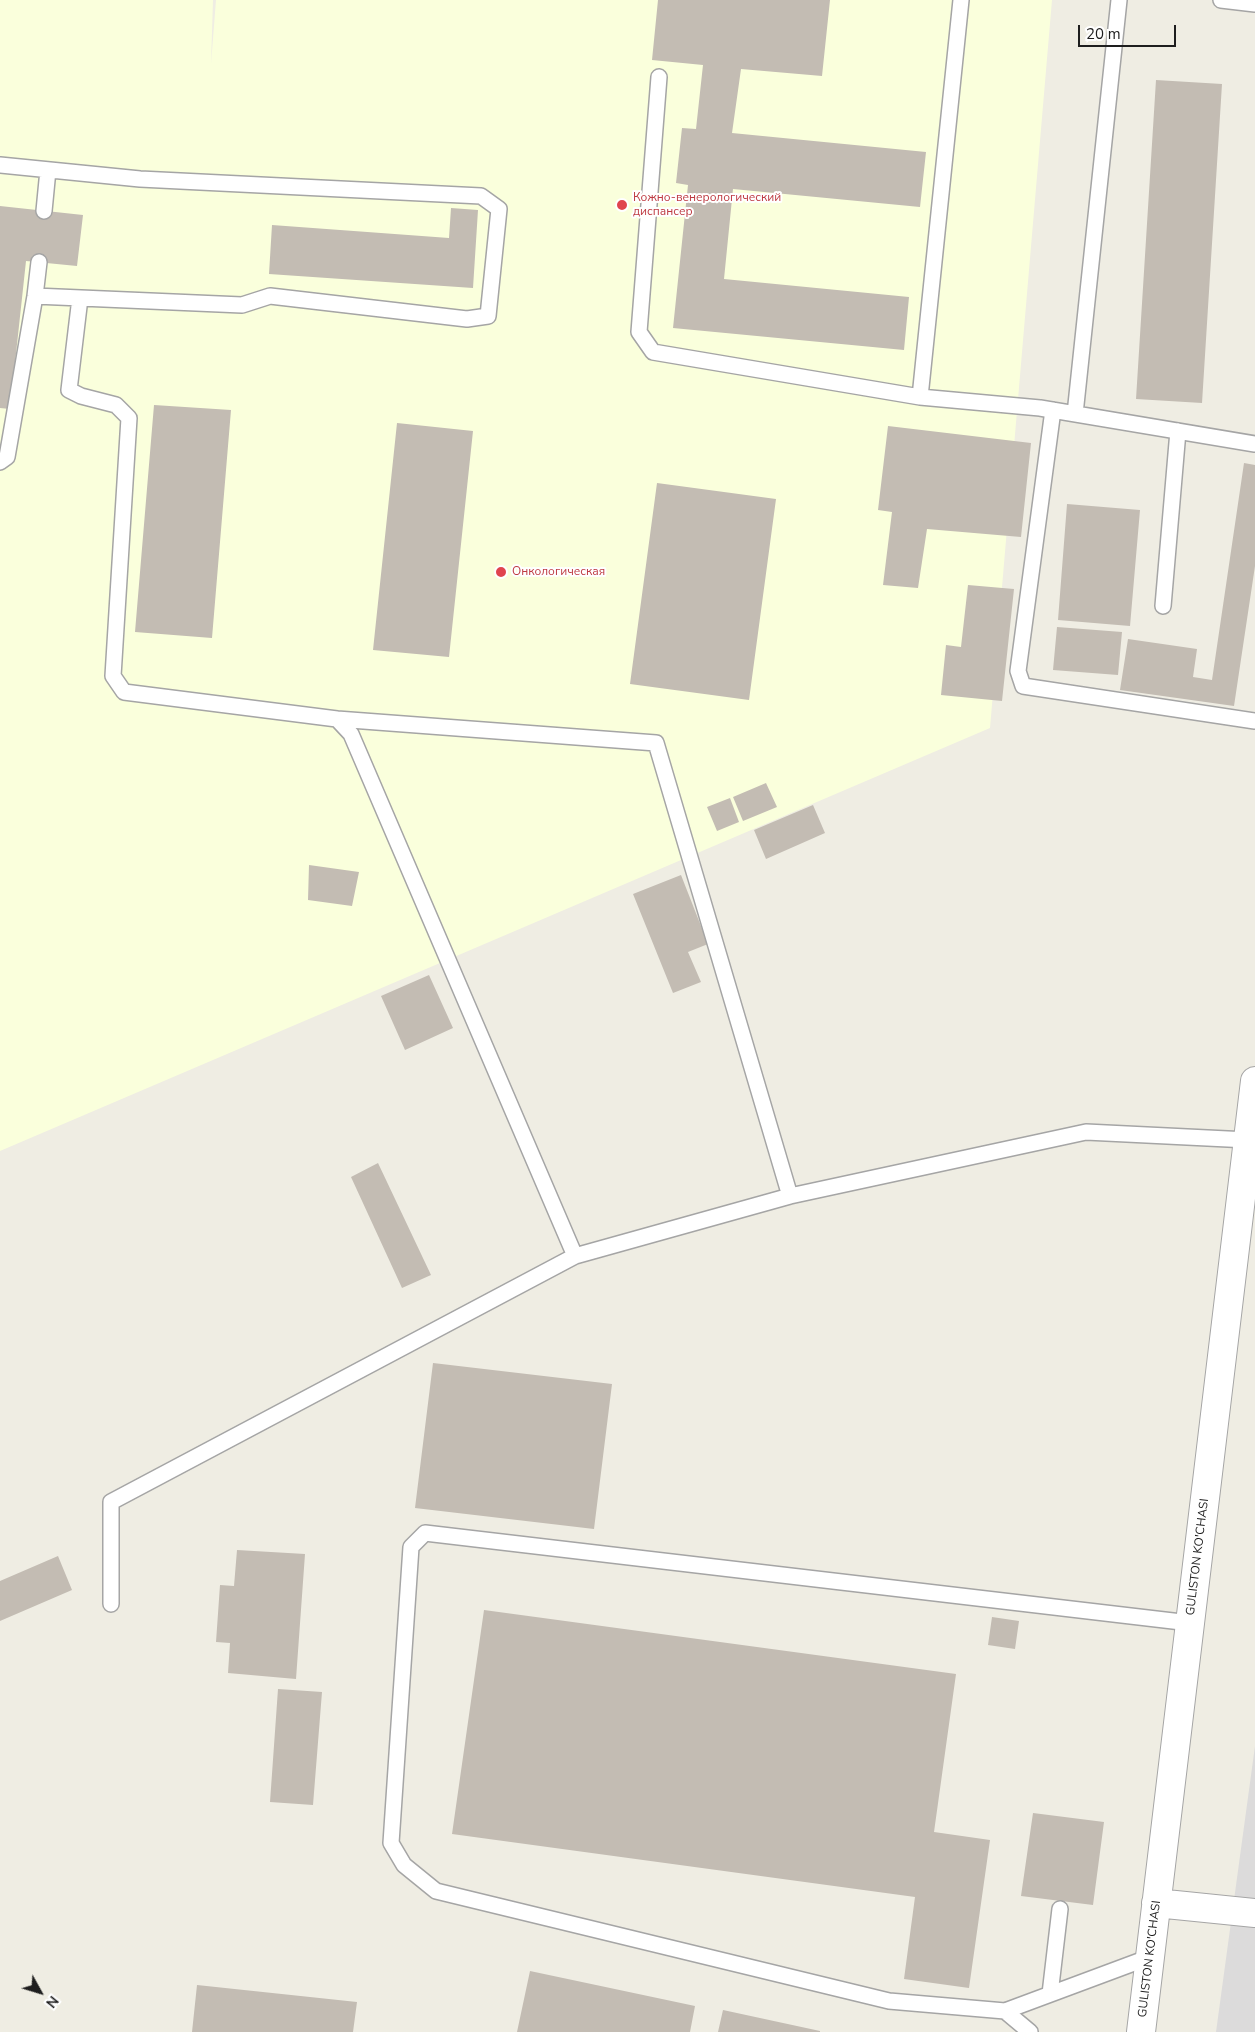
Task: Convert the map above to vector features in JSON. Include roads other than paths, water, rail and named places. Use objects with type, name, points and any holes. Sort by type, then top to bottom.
[{"type":"street","name":"GULISTON KO'CHASI","points":[[1141,2032],[1190,1623],[1250,1151],[1255,1081]]},
{"type":"street","points":[[1156,1903],[1255,1913]]},
{"type":"lane","points":[[920,397],[961,0]]},
{"type":"lane","points":[[1075,414],[1119,0]]},
{"type":"lane","points":[[1221,0],[1255,4]]},
{"type":"lane","points":[[660,77],[639,332],[653,352],[920,397],[1053,410],[1255,444]]},
{"type":"lane","points":[[0,165],[140,179],[481,196],[498,209],[488,316],[467,320],[270,296],[242,305],[35,296]]},
{"type":"lane","points":[[44,211],[48,170]]},
{"type":"lane","points":[[0,462],[7,456],[35,296],[39,262]]},
{"type":"lane","points":[[80,298],[69,390],[81,396],[116,405],[129,418],[113,676],[124,692],[337,720],[656,742],[790,1196]]},
{"type":"lane","points":[[1053,410],[1018,671],[1023,686],[1255,721]]},
{"type":"lane","points":[[1164,606],[1178,431]]},
{"type":"lane","points":[[337,720],[351,734],[575,1256]]},
{"type":"lane","points":[[110,1604],[111,1502],[575,1256],[790,1196],[1086,1132],[1250,1151]]},
{"type":"lane","points":[[1150,1957],[1005,2011],[889,2001],[436,1891],[404,1865],[391,1843],[411,1548],[426,1533],[1190,1623]]},
{"type":"lane","points":[[1050,1994],[1060,1909]]},
{"type":"lane","points":[[1005,2011],[1030,2032]]},
{"type":"place","name":"Кожно-венерологический диспансер","points":[[622,205]]},
{"type":"place","name":"Онкологическая","points":[[501,572]]}]
